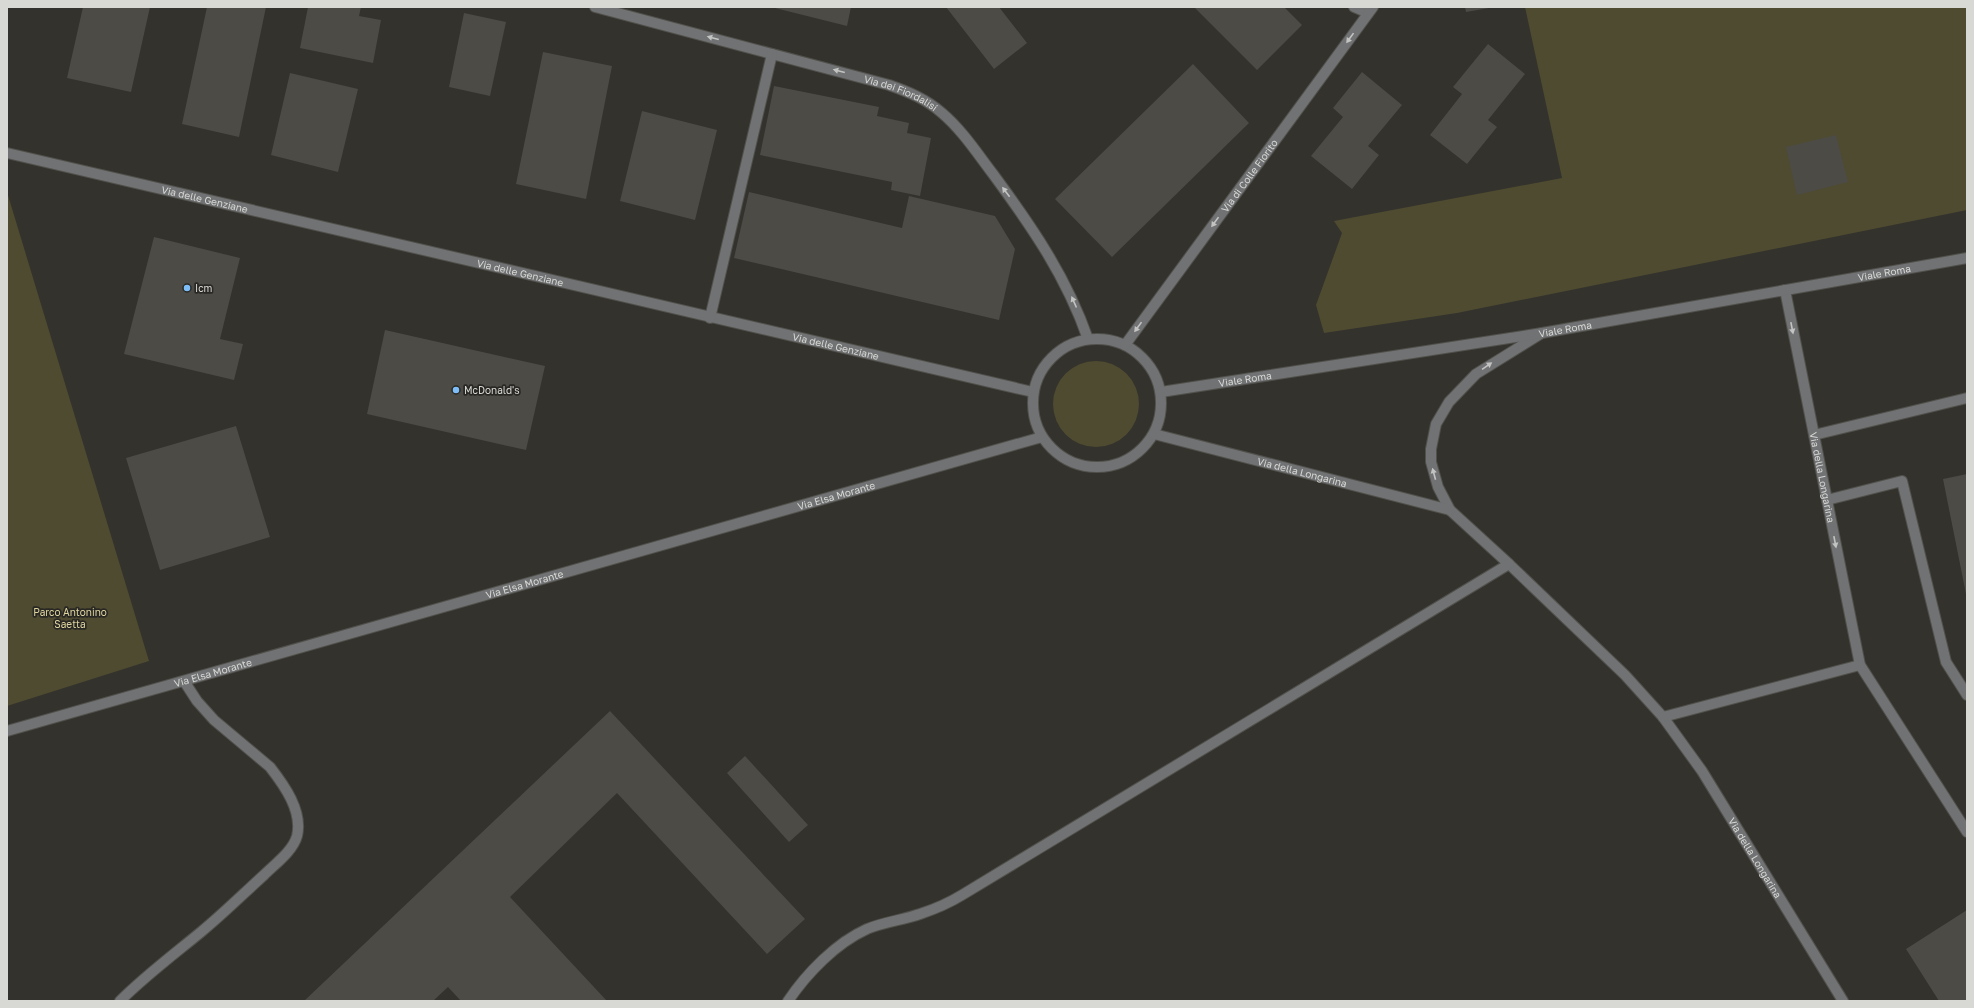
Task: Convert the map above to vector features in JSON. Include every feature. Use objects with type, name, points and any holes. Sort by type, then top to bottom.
[{"type":"street","name":"Via dei Fiordalisi","points":[[595,7],[908,91],[920,97],[943,114],[974,148],[1042,242],[1068,290],[1088,339]]},
{"type":"street","points":[[1354,7],[1371,10]]},
{"type":"street","name":"Via di Colle Fiorito","points":[[1125,344],[1371,10]]},
{"type":"street","points":[[710,318],[772,54]]},
{"type":"street","name":"Via delle Genziane","points":[[7,152],[710,318],[1033,392]]},
{"type":"street","name":"Viale Roma","points":[[1161,392],[1542,333],[1967,258]]},
{"type":"street","name":"Via della Longarina","points":[[1785,290],[1860,665],[1967,832]]},
{"type":"street","name":"Via della Longarina","points":[[1542,333],[1476,374],[1458,390],[1442,412],[1433,436],[1431,462],[1438,487],[1450,510],[1625,675],[1663,717],[1702,772],[1843,1001]]},
{"type":"street","points":[[1088,339],[1107,339],[1125,344],[1142,357],[1154,373],[1161,392],[1161,414],[1154,434],[1140,452],[1121,463],[1099,468],[1077,464],[1057,454],[1042,437],[1036,423],[1033,408],[1033,392],[1039,373],[1052,356],[1068,345],[1088,339]]},
{"type":"street","points":[[1814,435],[1967,398]]},
{"type":"street","name":"Via della Longarina","points":[[1154,434],[1450,510]]},
{"type":"street","name":"Via Elsa Morante","points":[[7,732],[1042,437]]},
{"type":"street","points":[[1827,500],[1902,482],[1946,662],[1967,695]]},
{"type":"street","points":[[788,1001],[810,973],[831,954],[855,936],[880,925],[921,914],[962,895],[1509,564]]},
{"type":"street","points":[[1663,717],[1860,665]]},
{"type":"street","points":[[120,1001],[143,979],[241,897],[280,860],[290,848],[297,836],[298,823],[286,788],[270,767],[214,720],[197,701],[184,681]]},
{"type":"green space","points":[[1525,7],[1967,7],[1967,210],[1457,313],[1324,333],[1316,305],[1342,233],[1334,221],[1562,178]]},
{"type":"green space","name":"Parco Antonino Saetta","points":[[7,192],[149,661],[7,706]]},
{"type":"green space","points":[[1096,361],[1104,362],[1120,368],[1132,380],[1138,396],[1138,412],[1132,428],[1120,440],[1104,446],[1096,447],[1088,446],[1072,440],[1060,428],[1054,412],[1053,404],[1054,396],[1060,380],[1072,368],[1088,362]]},
{"type":"building","points":[[83,7],[150,7],[131,92],[67,78]]},
{"type":"building","points":[[207,7],[266,7],[239,137],[182,124]]},
{"type":"building","points":[[308,7],[361,7],[359,16],[381,20],[373,63],[300,48]]},
{"type":"building","points":[[771,7],[851,7],[847,26]]},
{"type":"building","points":[[946,7],[999,7],[1027,43],[994,69]]},
{"type":"building","points":[[1194,7],[1284,7],[1302,25],[1257,70]]},
{"type":"building","points":[[1465,7],[1489,7],[1489,8],[1466,12]]},
{"type":"building","points":[[464,13],[506,22],[490,96],[449,87]]},
{"type":"building","points":[[1488,44],[1525,74],[1488,120],[1497,127],[1467,164],[1430,135],[1462,94],[1453,87]]},
{"type":"building","points":[[543,52],[612,66],[586,199],[516,184]]},
{"type":"building","points":[[1193,64],[1249,123],[1112,257],[1055,199]]},
{"type":"building","points":[[1362,72],[1402,105],[1368,146],[1379,155],[1352,189],[1311,156],[1343,117],[1333,108]]},
{"type":"building","points":[[290,73],[358,89],[338,172],[271,155]]},
{"type":"building","points":[[774,86],[879,107],[877,116],[909,123],[907,133],[931,138],[920,196],[891,190],[892,182],[760,155]]},
{"type":"building","points":[[642,111],[717,130],[695,220],[620,201]]},
{"type":"building","points":[[1836,135],[1848,182],[1797,195],[1786,147]]},
{"type":"building","points":[[749,192],[902,228],[909,196],[995,216],[1015,249],[999,320],[734,258]]},
{"type":"building","name":"Icm","points":[[154,237],[240,258],[220,339],[243,344],[234,380],[124,354]]},
{"type":"building","name":"McDonald's","points":[[385,330],[545,366],[526,450],[367,414]]},
{"type":"building","points":[[236,426],[270,537],[160,570],[126,458]]},
{"type":"building","points":[[1967,474],[1967,594],[1966,594],[1943,479]]},
{"type":"building","points":[[610,711],[805,919],[767,954],[617,793],[510,897],[607,1001],[461,1001],[448,987],[433,1001],[304,1001]]},
{"type":"building","points":[[745,756],[808,825],[789,842],[727,773]]},
{"type":"building","points":[[1967,910],[1967,1001],[1939,1001],[1906,949]]},
{"type":"place","name":"Icm","points":[[187,288]]},
{"type":"place","name":"McDonald's","points":[[456,390]]}]
